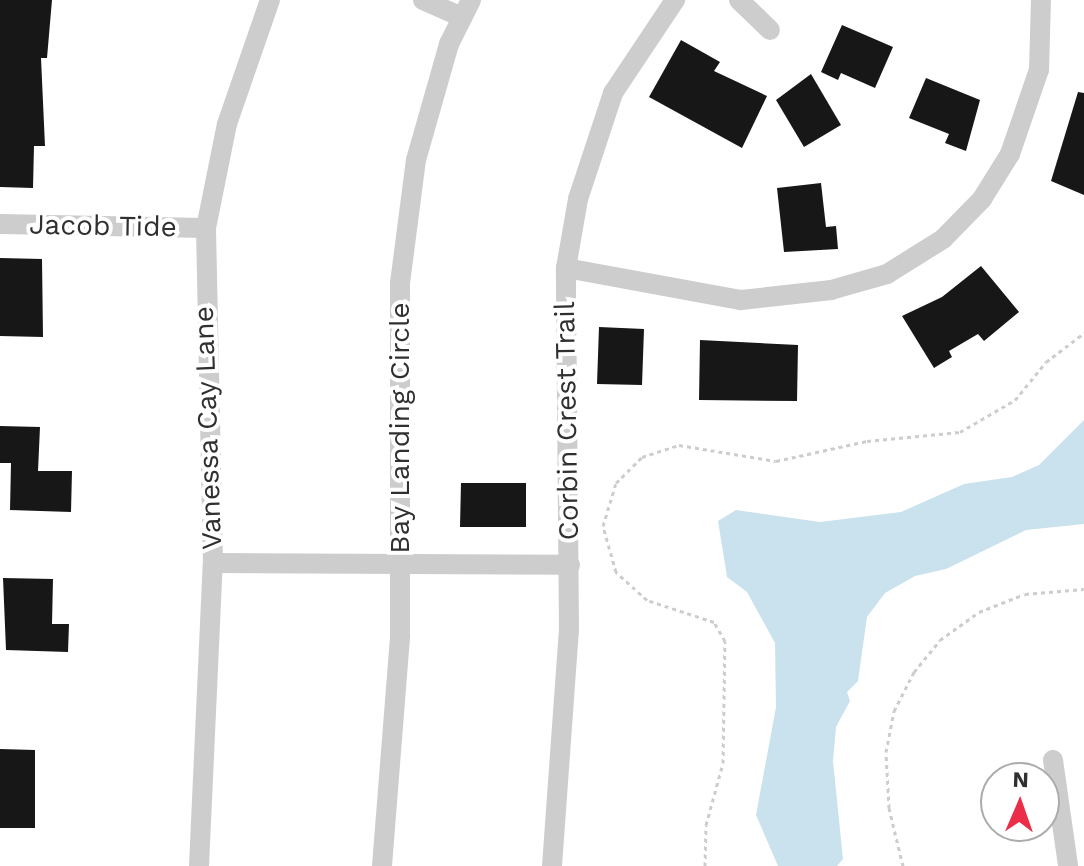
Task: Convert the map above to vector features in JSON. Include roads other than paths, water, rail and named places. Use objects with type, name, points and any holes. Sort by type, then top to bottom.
[{"type":"street","name":"Vanessa Cay Lane","points":[[199,866],[213,563],[206,228],[227,124],[270,0]]},
{"type":"street","points":[[423,0],[467,8]]},
{"type":"street","name":"Corbin Crest Trail","points":[[552,866],[570,565],[566,268],[578,199],[613,93],[675,0]]},
{"type":"street","points":[[739,0],[770,30]]},
{"type":"street","points":[[566,268],[741,300],[831,290],[887,274],[943,239],[982,199],[1010,154],[1039,70],[1041,0]]},
{"type":"street","name":"Bay Landing Circle","points":[[382,866],[401,564],[400,283],[416,160],[467,8]]},
{"type":"street","name":"Jacob Tide","points":[[0,224],[206,228]]},
{"type":"street","points":[[213,563],[570,565]]},
{"type":"street","points":[[1053,760],[1068,866]]},
{"type":"water","points":[[1084,420],[1084,524],[1026,530],[946,569],[915,576],[885,593],[867,617],[858,681],[847,692],[850,701],[836,727],[833,761],[843,859],[837,866],[778,866],[756,815],[776,707],[775,643],[747,592],[727,577],[718,521],[736,510],[820,522],[901,512],[964,484],[1012,477],[1039,465]]}]
